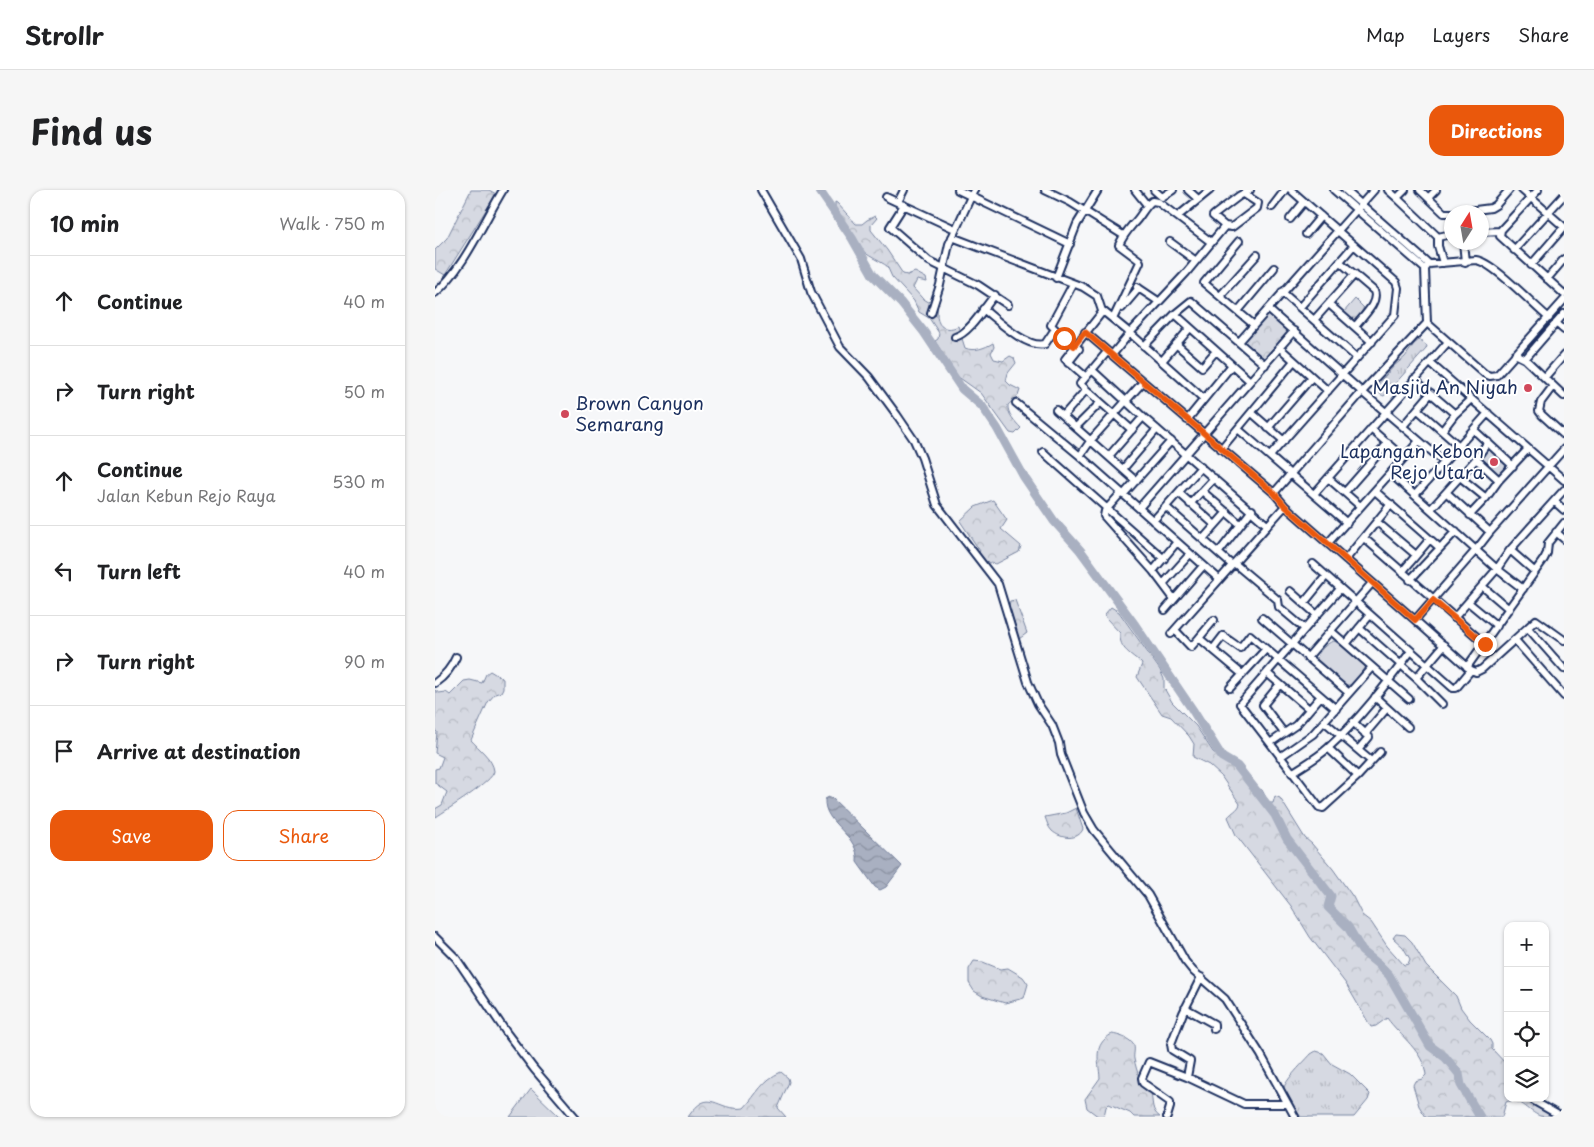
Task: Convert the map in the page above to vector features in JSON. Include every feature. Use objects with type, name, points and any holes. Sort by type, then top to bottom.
[{"type":"street","points":[[435,293],[457,268],[503,190]]},
{"type":"street","points":[[761,190],[801,259],[811,292],[840,346],[869,377],[914,440],[922,458],[937,505],[998,584],[1028,682],[1038,704],[1052,725],[1059,743],[1061,755],[1084,813],[1094,830],[1148,895],[1185,961],[1225,999],[1261,1055],[1295,1117]]},
{"type":"street","points":[[904,190],[901,204],[890,227],[929,261],[995,294],[1009,304]]},
{"type":"street","points":[[957,190],[973,193],[1070,244]]},
{"type":"street","points":[[1045,190],[1123,234]]},
{"type":"street","points":[[1056,278],[1077,224],[1096,193],[1088,190]]},
{"type":"street","points":[[1135,190],[1147,205]]},
{"type":"street","points":[[1154,190],[1160,199],[1178,216],[1211,242]]},
{"type":"street","points":[[1114,318],[1140,262],[1119,246],[1123,234],[1147,205],[1173,190]]},
{"type":"street","points":[[1188,190],[1198,199]]},
{"type":"street","points":[[1178,216],[1210,190]]},
{"type":"street","points":[[1272,207],[1285,190]]},
{"type":"street","points":[[1269,456],[1395,315],[1398,285],[1339,230],[1291,190]]},
{"type":"street","points":[[1274,493],[1362,392],[1427,323],[1427,267],[1359,207],[1334,190]]},
{"type":"street","points":[[1345,190],[1359,207]]},
{"type":"street","points":[[1239,342],[1374,190]]},
{"type":"street","points":[[1388,190],[1438,237],[1438,246],[1443,263]]},
{"type":"street","points":[[1397,198],[1405,190]]},
{"type":"street","points":[[1420,190],[1444,213]]},
{"type":"street","points":[[1428,198],[1436,190]]},
{"type":"street","points":[[1489,208],[1496,205],[1509,190]]},
{"type":"street","points":[[1522,190],[1564,227],[1531,265]]},
{"type":"street","points":[[1489,232],[1500,231],[1538,190]]},
{"type":"street","points":[[1247,192],[1258,206],[1233,226],[1225,226],[1218,222],[1213,216],[1247,192]]},
{"type":"street","points":[[931,313],[941,285],[943,269],[952,237],[973,193]]},
{"type":"street","points":[[1514,250],[1564,195]]},
{"type":"street","points":[[886,197],[955,229]]},
{"type":"street","points":[[1491,198],[1496,205]]},
{"type":"street","points":[[1290,219],[1304,202]]},
{"type":"street","points":[[1306,234],[1321,216]]},
{"type":"street","points":[[1132,430],[1080,384],[1130,333],[1196,261],[1225,226]]},
{"type":"street","points":[[1500,231],[1501,238],[1564,294]]},
{"type":"street","points":[[1438,237],[1444,236]]},
{"type":"street","points":[[952,237],[1083,287],[1097,296],[1102,311],[1114,318],[1204,399]]},
{"type":"street","points":[[1239,241],[1204,283],[1254,324]]},
{"type":"street","points":[[1170,242],[1196,261]]},
{"type":"street","points":[[1300,307],[1354,245]]},
{"type":"street","points":[[1464,250],[1465,262]]},
{"type":"street","points":[[1220,296],[1257,255]]},
{"type":"street","points":[[1547,279],[1564,259]]},
{"type":"street","points":[[1427,267],[1443,263],[1476,260],[1485,263],[1549,318]]},
{"type":"street","points":[[1340,262],[1376,294],[1374,302],[1355,327]]},
{"type":"street","points":[[1238,311],[1274,268]]},
{"type":"street","points":[[1314,320],[1355,274]]},
{"type":"street","points":[[1131,283],[1158,301]]},
{"type":"street","points":[[1073,284],[1052,322],[1052,326],[1079,350],[1068,363],[1086,377]]},
{"type":"street","points":[[1114,318],[1139,288]]},
{"type":"street","points":[[1282,292],[1357,358]]},
{"type":"street","points":[[955,337],[963,334],[995,294]]},
{"type":"street","points":[[1427,323],[1485,374],[1490,376],[1497,375],[1564,300]]},
{"type":"street","points":[[1144,346],[1175,314],[1193,301],[1265,365]]},
{"type":"street","points":[[1329,304],[1372,342]]},
{"type":"street","points":[[983,309],[1007,328],[1033,344],[1045,344],[1055,329]]},
{"type":"street","points":[[1268,309],[1443,461]]},
{"type":"street","points":[[1074,346],[1102,311]]},
{"type":"street","points":[[1175,314],[1250,381]]},
{"type":"street","points":[[1525,359],[1564,314]]},
{"type":"street","points":[[1556,323],[1564,330]]},
{"type":"street","points":[[1162,361],[1190,328]]},
{"type":"street","points":[[1139,508],[1294,331]]},
{"type":"street","points":[[1085,332],[1274,493],[1285,506],[1469,669],[1476,672],[1482,669],[1537,620],[1564,640]]},
{"type":"street","points":[[1314,494],[1448,342]]},
{"type":"street","points":[[1176,344],[1202,367],[1216,351]]},
{"type":"street","points":[[1280,348],[1328,391]]},
{"type":"street","points":[[1515,354],[1525,359],[1564,396]]},
{"type":"street","points":[[1545,377],[1564,355]]},
{"type":"street","points":[[1221,449],[1294,361]]},
{"type":"street","points":[[1430,362],[1564,480]]},
{"type":"street","points":[[1187,420],[1231,365]]},
{"type":"street","points":[[1092,370],[1143,417],[1267,524]]},
{"type":"street","points":[[1268,428],[1312,377]]},
{"type":"street","points":[[1414,379],[1455,414]]},
{"type":"street","points":[[1080,456],[1091,440],[1143,382]]},
{"type":"street","points":[[1553,386],[1541,402],[1539,411],[1564,435]]},
{"type":"street","points":[[1063,416],[1086,390]]},
{"type":"street","points":[[1403,426],[1431,393]]},
{"type":"street","points":[[1442,431],[1455,414],[1471,399]]},
{"type":"street","points":[[1016,402],[1219,579]]},
{"type":"street","points":[[1076,427],[1100,402]]},
{"type":"street","points":[[1057,410],[1135,481]]},
{"type":"street","points":[[1418,410],[1459,446]]},
{"type":"street","points":[[1252,413],[1284,441]]},
{"type":"street","points":[[1415,495],[1443,461],[1488,413]]},
{"type":"street","points":[[1109,456],[1143,417]]},
{"type":"street","points":[[1238,428],[1347,523]]},
{"type":"street","points":[[1123,469],[1157,429]]},
{"type":"street","points":[[1371,429],[1404,458]]},
{"type":"street","points":[[1474,430],[1513,466]]},
{"type":"street","points":[[1171,441],[1104,513],[1105,518],[1153,571],[1174,599]]},
{"type":"street","points":[[1328,543],[1419,441]]},
{"type":"street","points":[[1431,510],[1476,460],[1488,442]]},
{"type":"street","points":[[1345,492],[1388,443]]},
{"type":"street","points":[[1470,515],[1528,449]]},
{"type":"street","points":[[1415,620],[1564,449]]},
{"type":"street","points":[[1043,452],[1164,559]]},
{"type":"street","points":[[1476,460],[1499,480]]},
{"type":"street","points":[[1153,521],[1201,467]]},
{"type":"street","points":[[1391,474],[1523,590]]},
{"type":"street","points":[[1460,477],[1486,498]]},
{"type":"street","points":[[1190,504],[1214,478]]},
{"type":"street","points":[[1328,478],[1361,506]]},
{"type":"street","points":[[1375,490],[1440,548]]},
{"type":"street","points":[[1454,618],[1497,569],[1510,550],[1564,490]]},
{"type":"street","points":[[1202,491],[1240,524]]},
{"type":"street","points":[[1179,493],[1215,525]]},
{"type":"street","points":[[1447,493],[1490,532]]},
{"type":"street","points":[[1554,501],[1564,510]]},
{"type":"street","points":[[1346,559],[1391,504]]},
{"type":"street","points":[[1214,620],[1191,647],[1173,632],[1285,506]]},
{"type":"street","points":[[1166,507],[1278,600],[1279,607],[1305,629]]},
{"type":"street","points":[[1219,552],[1252,510]]},
{"type":"street","points":[[1203,539],[1227,512]]},
{"type":"street","points":[[1377,522],[1416,555]]},
{"type":"street","points":[[1313,564],[1454,688],[1544,559],[1548,544],[1564,523]]},
{"type":"street","points":[[1410,580],[1456,531]]},
{"type":"street","points":[[1556,532],[1564,539]]},
{"type":"street","points":[[1364,538],[1485,644]]},
{"type":"street","points":[[1402,572],[1430,539]]},
{"type":"street","points":[[1153,571],[1177,542]]},
{"type":"street","points":[[1510,550],[1534,571]]},
{"type":"street","points":[[1163,584],[1190,554]]},
{"type":"street","points":[[1165,610],[1203,566]]},
{"type":"street","points":[[1304,603],[1326,576]]},
{"type":"street","points":[[1307,658],[1372,583]]},
{"type":"street","points":[[1482,586],[1509,608]]},
{"type":"street","points":[[1340,589],[1240,704],[1321,809],[1358,776],[1380,752]]},
{"type":"street","points":[[1290,591],[1317,615]]},
{"type":"street","points":[[1469,602],[1497,626]]},
{"type":"street","points":[[1346,644],[1370,615]]},
{"type":"street","points":[[1262,618],[1349,693]]},
{"type":"street","points":[[1359,628],[1416,678],[1442,704]]},
{"type":"street","points":[[1528,628],[1564,669]]},
{"type":"street","points":[[1331,631],[1409,699]]},
{"type":"street","points":[[1213,649],[1223,636],[1240,648],[1250,635],[1336,709]]},
{"type":"street","points":[[1199,638],[1242,674]]},
{"type":"street","points":[[1515,640],[1564,696]]},
{"type":"street","points":[[1416,678],[1444,645]]},
{"type":"street","points":[[1230,688],[1266,649]]},
{"type":"street","points":[[1293,773],[1328,748],[1341,735],[1375,697],[1411,651]]},
{"type":"street","points":[[435,683],[451,668],[457,657]]},
{"type":"street","points":[[1280,757],[1313,734],[1372,666]]},
{"type":"street","points":[[1267,673],[1309,709]]},
{"type":"street","points":[[1280,684],[1263,704],[1284,733]]},
{"type":"street","points":[[1270,743],[1296,725],[1321,696]]},
{"type":"street","points":[[1375,697],[1408,727]]},
{"type":"street","points":[[1365,734],[1387,708]]},
{"type":"street","points":[[1325,722],[1371,761]]},
{"type":"street","points":[[1353,722],[1369,738],[1358,750]]},
{"type":"street","points":[[1328,748],[1358,776]]},
{"type":"street","points":[[435,937],[457,958],[506,1032],[534,1069],[575,1117]]},
{"type":"street","points":[[1187,1076],[1190,1061],[1172,1050],[1171,1044],[1185,1008],[1201,977]]},
{"type":"street","points":[[1185,1008],[1215,1024],[1214,1029]]},
{"type":"street","points":[[1167,1117],[1170,1102],[1143,1083],[1149,1062],[1187,1076],[1244,1104],[1287,1104]]},
{"type":"street","points":[[1536,1102],[1562,1117]]},
{"type":"green space","points":[[471,190],[489,190],[496,194],[445,275],[435,269],[435,250],[447,238]]},
{"type":"green space","points":[[835,202],[856,224],[862,224],[875,216],[877,218],[871,225],[871,230],[903,274],[907,275],[915,272],[926,278],[927,282],[917,280],[913,288],[922,298],[937,307],[937,318],[941,326],[952,328],[958,326],[965,348],[979,349],[993,343],[994,347],[991,353],[994,359],[1003,361],[1010,356],[1014,358],[1016,363],[1008,373],[1006,381],[1020,390],[1018,396],[1008,405],[1010,414],[1021,428],[1015,434],[1010,433],[981,393],[957,376],[935,341],[938,339],[939,333],[929,318],[919,312],[914,301],[892,277],[887,266],[859,247],[854,235],[835,210]]},
{"type":"green space","points":[[1355,299],[1364,308],[1355,321],[1343,313]]},
{"type":"green space","points":[[1267,311],[1289,331],[1263,359],[1241,340]]},
{"type":"green space","points":[[1419,340],[1427,346],[1426,349],[1384,396],[1381,395],[1377,391],[1376,386]]},
{"type":"green space","name":"Lapangan Kebon Rejo Utara","points":[[1489,448],[1509,465],[1498,477],[1478,460]]},
{"type":"green space","points":[[993,500],[1007,520],[1001,529],[1021,546],[1019,552],[996,564],[985,562],[960,521],[975,507]]},
{"type":"green space","points":[[1015,600],[1027,633],[1019,639],[1009,606],[1010,601]]},
{"type":"green space","points":[[1111,607],[1119,612],[1160,670],[1164,679],[1164,688],[1172,702],[1196,726],[1213,752],[1230,764],[1249,784],[1262,790],[1269,803],[1273,803],[1275,796],[1280,798],[1305,838],[1333,869],[1353,897],[1362,915],[1371,922],[1387,946],[1404,965],[1408,964],[1410,959],[1403,947],[1393,938],[1396,934],[1405,935],[1412,942],[1426,966],[1456,996],[1461,1008],[1490,1040],[1492,1049],[1504,1062],[1504,1102],[1506,1102],[1502,1117],[1426,1117],[1419,1106],[1413,1085],[1415,1081],[1422,1079],[1426,1075],[1421,1059],[1387,1018],[1376,1026],[1371,1027],[1346,984],[1310,937],[1291,906],[1236,835],[1228,817],[1240,804],[1221,776],[1209,765],[1193,757],[1194,744],[1189,736],[1171,717],[1162,714],[1137,677],[1142,664],[1121,643],[1120,633],[1106,618],[1105,614]]},
{"type":"green space","points":[[1333,641],[1337,642],[1365,666],[1352,685],[1345,685],[1317,659],[1323,648]]},
{"type":"green space","points":[[490,671],[503,679],[503,688],[501,692],[495,694],[488,702],[471,740],[491,762],[494,771],[492,776],[478,788],[436,817],[435,809],[442,805],[447,792],[435,783],[435,769],[439,768],[443,757],[435,753],[437,732],[435,730],[435,690],[439,693],[446,692],[450,695],[464,681],[470,680],[482,683],[486,674]]},
{"type":"green space","points":[[1076,808],[1083,829],[1081,833],[1069,838],[1060,836],[1052,831],[1045,817],[1066,813]]},
{"type":"green space","points":[[974,961],[983,962],[1000,969],[1008,968],[1023,977],[1028,984],[1024,998],[1005,1003],[982,996],[974,991],[969,983],[969,969]]},
{"type":"green space","points":[[1112,1034],[1126,1038],[1133,1044],[1134,1059],[1139,1076],[1147,1092],[1151,1093],[1154,1109],[1160,1117],[1134,1117],[1130,1113],[1109,1104],[1106,1107],[1104,1116],[1099,1117],[1087,1108],[1085,1099],[1100,1078],[1099,1048],[1106,1038]]},
{"type":"green space","points":[[1316,1051],[1323,1053],[1332,1064],[1350,1074],[1370,1094],[1368,1100],[1354,1117],[1301,1117],[1289,1100],[1284,1089],[1287,1081],[1311,1054]]},
{"type":"green space","points":[[781,1072],[788,1078],[789,1082],[778,1108],[786,1117],[688,1117],[702,1103],[708,1101],[727,1107],[744,1108],[764,1083]]},
{"type":"green space","points":[[531,1089],[560,1117],[510,1117]]},
{"type":"green space","points":[[1518,1102],[1532,1102],[1535,1106],[1552,1115],[1552,1117],[1535,1114]]},
{"type":"water","points":[[829,797],[902,866],[886,887],[880,890],[875,887],[857,862],[853,844],[835,823],[826,808],[825,799]]},
{"type":"waterway","points":[[819,190],[852,238],[873,275],[901,303],[924,332],[962,389],[982,406],[997,428],[1024,477],[1054,521],[1080,550],[1135,625],[1222,757],[1237,766],[1275,815],[1287,839],[1331,896],[1328,907],[1348,927],[1362,951],[1389,975],[1430,1046],[1445,1057],[1459,1074],[1461,1085],[1480,1117]]},
{"type":"place","name":"Masjid An Niyah","points":[[1528,388]]},
{"type":"place","name":"Brown Canyon Semarang","points":[[565,414]]},
{"type":"place","name":"Lapangan Kebon Rejo Utara","points":[[1494,462]]},
{"type":"route","points":[[1064,338],[1074,346],[1085,332],[1274,493],[1285,506],[1415,620],[1433,600],[1485,644]]}]
